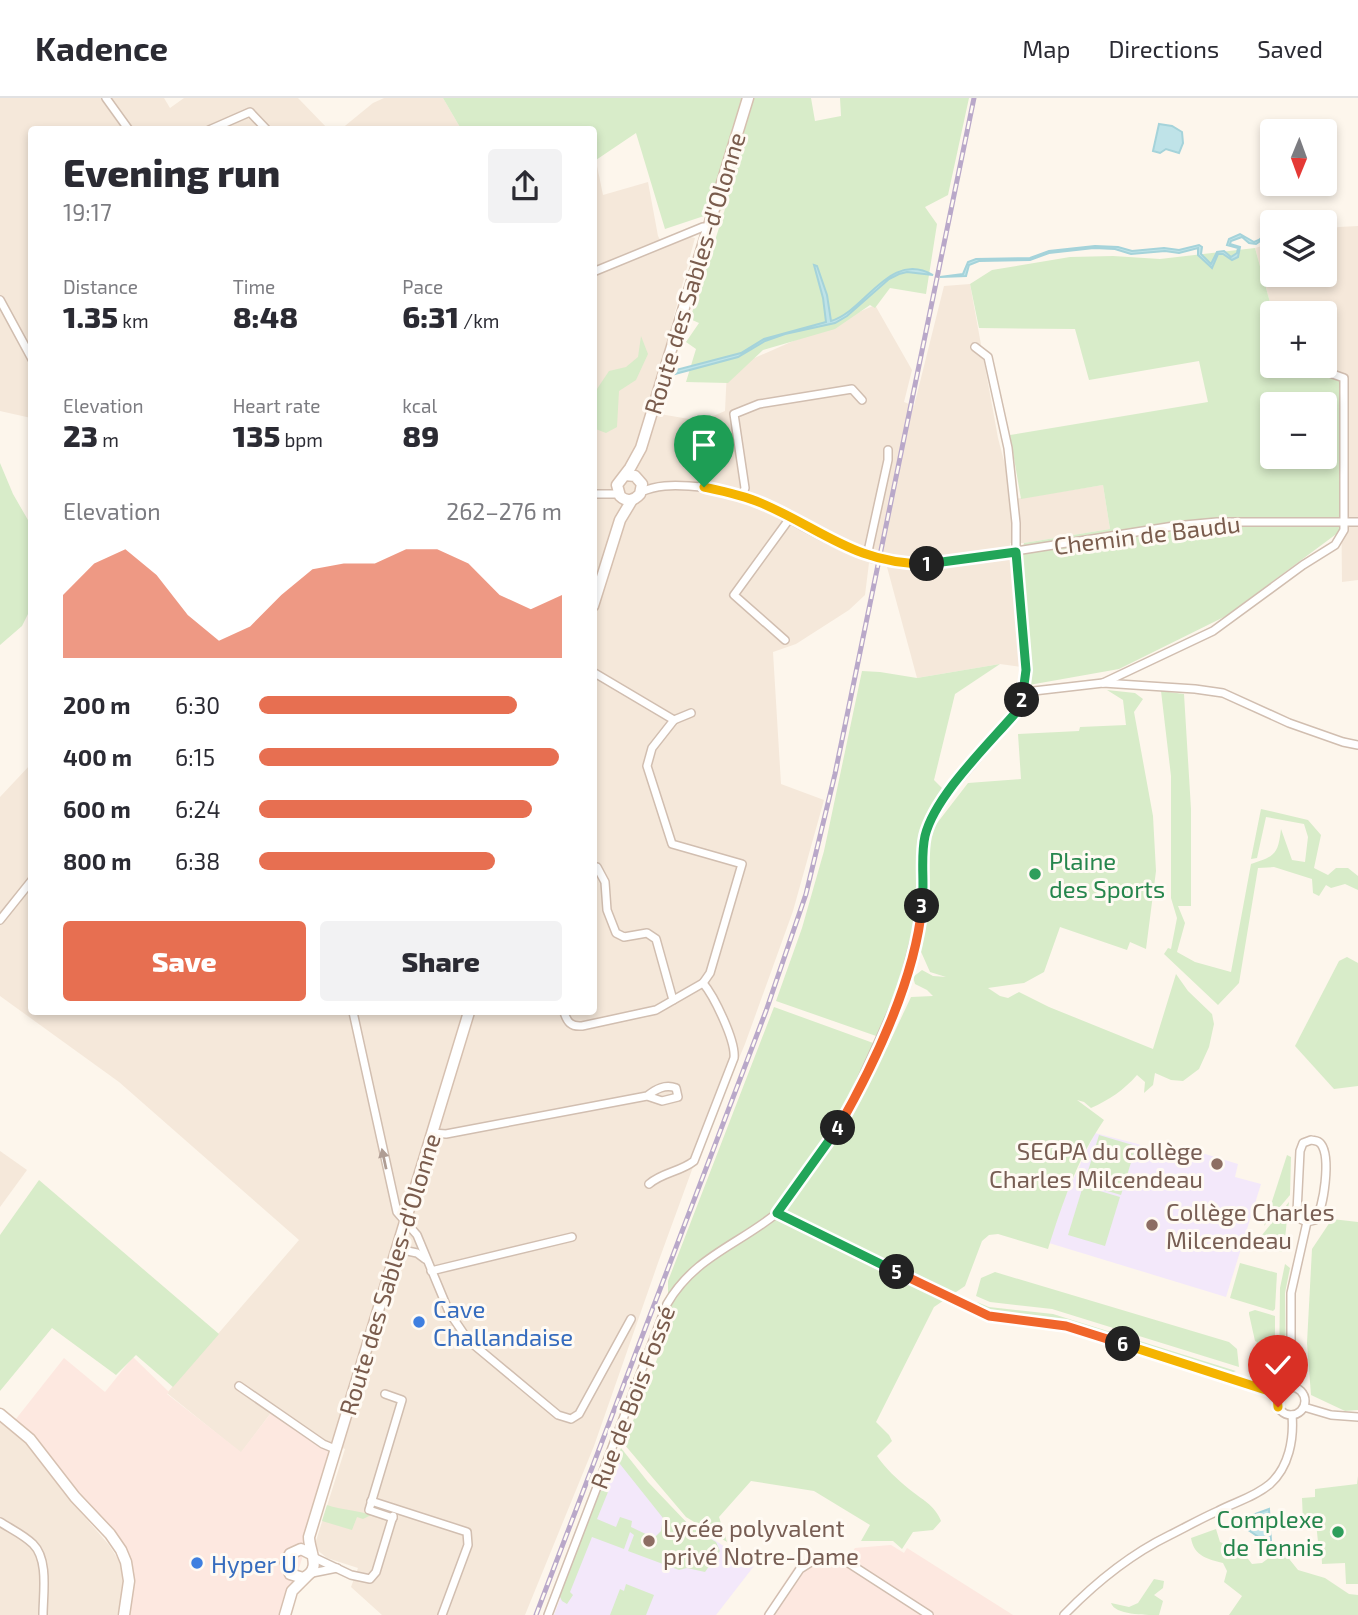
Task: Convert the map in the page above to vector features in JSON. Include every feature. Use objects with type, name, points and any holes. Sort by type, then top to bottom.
[{"type":"main road","name":"Route des Sables-d'Olonne","points":[[618,492],[640,448],[748,98]]},
{"type":"main road","name":"Route des Sables-d'Olonne","points":[[640,448],[640,483]]},
{"type":"main road","points":[[597,593],[620,520],[640,483],[632,475],[625,475]]},
{"type":"main road","points":[[618,492],[625,499],[632,500]]},
{"type":"main road","points":[[618,492],[620,520]]},
{"type":"main road","name":"Route des Sables-d'Olonne","points":[[312,1555],[309,1537],[468,1015]]},
{"type":"main road","points":[[1,1415],[30,1439],[121,1550],[129,1581],[129,1598],[124,1615]]},
{"type":"main road","points":[[285,1615],[292,1591],[287,1560],[309,1537]]},
{"type":"main road","points":[[292,1591],[309,1575],[315,1565],[312,1555],[304,1550],[295,1550]]},
{"type":"main road","points":[[288,1571],[297,1577],[309,1575]]},
{"type":"street","points":[[106,98],[127,126]]},
{"type":"street","points":[[218,126],[250,112],[263,126]]},
{"type":"street","points":[[597,270],[703,227],[708,228]]},
{"type":"street","points":[[0,300],[28,352]]},
{"type":"street","points":[[975,347],[988,357],[1007,448],[1016,523],[1025,647],[1025,692],[1103,683],[1223,693],[1289,723],[1358,745]]},
{"type":"street","points":[[1103,683],[1213,631],[1335,545],[1341,537],[1343,523],[1344,378],[1337,376]]},
{"type":"street","points":[[743,496],[745,488],[734,414],[759,404],[852,389],[862,400]]},
{"type":"street","points":[[867,556],[888,450]]},
{"type":"street","name":"Chemin de Baudu","points":[[640,483],[704,487],[743,496],[867,556],[928,564],[1174,526],[1262,521],[1358,522]]},
{"type":"street","points":[[597,494],[618,492]]},
{"type":"street","points":[[785,640],[734,595],[790,518]]},
{"type":"street","points":[[597,674],[674,720]]},
{"type":"street","name":"Rue de Bois Fossé","points":[[548,1615],[667,1304],[693,1271],[777,1213],[823,1152],[846,1114],[901,992],[921,916],[924,844],[930,821],[942,800],[1018,710],[1025,692]]},
{"type":"street","points":[[565,1015],[567,1021],[577,1026],[651,1011],[703,983],[710,973],[742,864],[672,844],[647,766],[652,748],[674,720],[691,713]]},
{"type":"street","points":[[597,867],[605,882],[607,910],[615,933],[624,937],[647,933],[656,939],[673,1000]]},
{"type":"street","points":[[0,920],[28,885]]},
{"type":"street","points":[[649,1184],[657,1177],[685,1168],[694,1160],[733,1058],[734,1052],[729,1037],[712,996],[703,983]]},
{"type":"street","points":[[354,1015],[394,1204],[398,1214],[417,1235],[449,1311],[468,1340],[558,1415],[571,1419],[579,1414],[632,1319]]},
{"type":"street","points":[[432,1133],[446,1134],[648,1096]]},
{"type":"street","points":[[1314,1140],[1322,1146],[1325,1181],[1319,1213],[1315,1220],[1307,1222],[1300,1219],[1297,1212],[1300,1151],[1303,1143],[1314,1140]]},
{"type":"street","points":[[777,1213],[989,1316],[1066,1326],[1277,1395]]},
{"type":"street","points":[[1291,1386],[1291,1293],[1307,1222]]},
{"type":"street","points":[[431,1271],[572,1237]]},
{"type":"street","points":[[398,1249],[426,1259]]},
{"type":"street","points":[[239,1385],[323,1444],[335,1449]]},
{"type":"street","points":[[1291,1386],[1302,1390],[1306,1401],[1301,1411],[1292,1415],[1286,1414],[1278,1407],[1277,1395],[1285,1387],[1291,1386]]},
{"type":"street","points":[[385,1394],[402,1399],[369,1510],[393,1518]]},
{"type":"street","points":[[1304,1406],[1340,1416],[1358,1417]]},
{"type":"street","points":[[1064,1615],[1112,1572],[1165,1537],[1253,1495],[1271,1483],[1288,1454],[1293,1436],[1292,1415]]},
{"type":"street","points":[[371,1501],[467,1532],[468,1545],[442,1615]]},
{"type":"street","points":[[312,1555],[366,1579],[374,1576],[396,1509]]},
{"type":"street","points":[[0,1522],[31,1542],[38,1550],[43,1568],[43,1615]]},
{"type":"street","points":[[769,1615],[800,1569],[814,1560],[830,1558],[847,1562],[929,1615]]},
{"type":"street","points":[[309,1575],[337,1568]]},
{"type":"shaded area","points":[[0,98],[164,98],[170,108],[184,98],[298,98],[325,126],[28,126],[28,417],[0,411]]},
{"type":"shaded area","points":[[384,98],[443,98],[459,126],[345,126],[373,103]]},
{"type":"shaded area","points":[[597,166],[603,195],[648,182],[658,236],[664,247],[687,236],[695,238],[648,412],[701,421],[725,411],[727,370],[875,305],[912,370],[904,402],[914,406],[944,286],[970,284],[998,438],[1014,499],[1103,485],[1110,529],[1010,543],[1022,667],[1000,664],[917,678],[887,567],[869,563],[865,595],[849,610],[796,644],[773,652],[781,784],[824,800],[793,911],[745,1044],[693,1167],[594,1446],[525,1615],[382,1615],[351,1587],[358,1568],[327,1558],[316,1549],[315,1544],[345,1449],[321,1440],[276,1406],[241,1453],[167,1393],[299,1240],[119,1082],[0,996],[0,797],[28,767],[28,1015],[597,1015]]},
{"type":"shaded area","points":[[1358,226],[1358,580],[1342,582],[1340,382],[1327,378],[1337,378],[1337,301],[1270,301],[1266,287],[1337,287],[1339,227]]},
{"type":"shaded area","points":[[1260,247],[1260,266],[1255,248]]},
{"type":"shaded area","name":"Collège Charles Milcendeau","points":[[1095,1133],[1138,1144],[1175,1158],[1179,1146],[1238,1164],[1235,1177],[1261,1184],[1226,1297],[1049,1243],[1065,1197]]},
{"type":"shaded area","points":[[0,1151],[27,1170],[0,1207]]},
{"type":"shaded area","points":[[133,1357],[169,1392],[167,1394],[241,1452],[274,1409],[335,1449],[285,1615],[124,1615],[124,1556],[12,1424],[64,1358],[105,1392]]},
{"type":"shaded area","points":[[0,1420],[26,1440],[63,1492],[109,1545],[121,1564],[124,1592],[117,1615],[0,1615]]},
{"type":"shaded area","name":"Lycée polyvalent privé Notre-Dame","points":[[615,1454],[652,1504],[678,1516],[754,1566],[716,1615],[554,1615]]},
{"type":"shaded area","points":[[891,1545],[904,1553],[907,1548],[1013,1615],[763,1615],[796,1565],[803,1560],[816,1554],[835,1553],[849,1558],[855,1548]]},
{"type":"green space","points":[[443,98],[811,98],[815,121],[841,116],[840,98],[969,98],[948,195],[925,207],[937,224],[926,294],[890,288],[875,308],[870,305],[835,329],[763,350],[728,383],[686,382],[696,349],[686,342],[699,323],[690,319],[725,209],[665,229],[636,133],[597,159],[597,126],[459,126]]},
{"type":"green space","points":[[1255,248],[1260,266],[1260,287],[1266,287],[1270,301],[1260,301],[1260,378],[1329,378],[1340,381],[1339,532],[1226,616],[1119,669],[1029,685],[1020,558],[1024,543],[1110,529],[1103,485],[1021,499],[1010,435],[1208,402],[1199,361],[1089,380],[1075,329],[979,328],[970,284],[992,270],[1070,257],[1160,259]]},
{"type":"green space","points":[[641,336],[648,354],[636,380],[619,391],[617,427],[606,433],[597,430],[597,389],[609,371],[626,367],[638,357]]},
{"type":"green space","points":[[0,463],[28,520],[28,614],[22,626],[0,645]]},
{"type":"green space","points":[[1000,664],[955,694],[934,780],[944,790],[933,806],[922,837],[920,901],[914,934],[901,979],[879,1037],[776,1001],[802,928],[824,851],[862,671],[917,678]]},
{"type":"green space","points":[[1107,690],[1135,693],[1143,699],[1134,712],[1153,816],[1156,871],[1146,949],[1130,942],[1127,950],[1060,927],[1044,972],[1024,983],[988,988],[1008,998],[1019,992],[1153,1049],[1176,974],[1188,991],[1212,1014],[1214,1024],[1209,1047],[1199,1069],[1183,1081],[1171,1080],[1155,1073],[1153,1085],[1144,1093],[1145,1082],[1137,1075],[1116,1094],[1091,1108],[1077,1100],[1104,1120],[1078,1166],[1048,1249],[998,1234],[989,1235],[982,1241],[965,1286],[934,1307],[876,1422],[892,1441],[877,1456],[896,1478],[935,1511],[941,1521],[933,1530],[913,1532],[902,1549],[893,1541],[861,1541],[870,1525],[814,1491],[751,1481],[719,1517],[727,1542],[686,1517],[624,1444],[668,1331],[668,1281],[774,1007],[887,1048],[911,997],[933,996],[915,984],[913,977],[922,970],[933,976],[946,977],[930,972],[918,945],[929,902],[927,848],[931,831],[968,783],[1021,779],[1018,734],[1126,725],[1123,700]]},
{"type":"green space","points":[[1161,691],[1184,694],[1191,809],[1191,906],[1178,906],[1185,923],[1177,952],[1195,962],[1231,972],[1251,864],[1274,853],[1281,829],[1292,860],[1305,862],[1308,837],[1304,824],[1266,817],[1257,858],[1251,859],[1261,809],[1308,820],[1321,835],[1314,868],[1328,875],[1336,868],[1348,868],[1358,876],[1358,890],[1345,884],[1331,888],[1326,885],[1319,896],[1313,893],[1312,879],[1274,867],[1258,868],[1239,983],[1218,1005],[1164,954],[1168,948],[1171,949],[1177,918],[1171,898],[1171,776]]},
{"type":"green space","points":[[1347,957],[1358,963],[1358,1086],[1334,1089],[1295,1046],[1339,961]]},
{"type":"green space","points":[[1099,1135],[1136,1146],[1121,1195],[1084,1184]]},
{"type":"green space","points":[[1287,1155],[1291,1157],[1290,1195],[1264,1226]]},
{"type":"green space","points":[[39,1180],[219,1334],[173,1387],[136,1355],[116,1375],[52,1328],[0,1391],[0,1235]]},
{"type":"green space","points":[[1083,1186],[1120,1197],[1105,1246],[1068,1235]]},
{"type":"green space","points":[[1289,1202],[1282,1252],[1263,1245],[1262,1235]]},
{"type":"green space","points":[[1332,1219],[1358,1222],[1358,1410],[1345,1411],[1311,1395],[1307,1343],[1312,1249]]},
{"type":"green space","points":[[1240,1263],[1277,1273],[1273,1311],[1230,1298]]},
{"type":"green space","points":[[1285,1264],[1290,1268],[1285,1293],[1284,1374],[1279,1372],[1280,1288]]},
{"type":"green space","points":[[995,1272],[1229,1342],[1237,1349],[1239,1367],[1052,1309],[990,1302],[976,1296],[981,1278]]},
{"type":"green space","points":[[977,1302],[989,1307],[1053,1314],[1236,1371],[1229,1374],[1055,1319],[987,1311]]},
{"type":"green space","points":[[1255,1310],[1275,1316],[1275,1376],[1272,1378],[1253,1371],[1251,1364],[1257,1342],[1249,1312]]},
{"type":"green space","points":[[621,1448],[648,1482],[691,1527],[716,1542],[720,1551],[705,1572],[687,1568],[679,1570],[628,1551],[634,1535],[630,1532],[624,1549],[592,1537],[570,1592],[573,1595],[567,1604],[559,1595],[599,1490],[608,1492],[597,1519],[616,1527],[620,1517],[632,1521],[631,1527],[654,1538],[661,1531],[663,1518],[616,1459]]},
{"type":"green space","name":"Complexe de Tennis","points":[[1358,1476],[1358,1584],[1346,1584],[1345,1563],[1322,1564],[1316,1522],[1303,1522],[1302,1498],[1315,1497],[1315,1489],[1357,1484]]},
{"type":"green space","points":[[327,1505],[371,1515],[363,1519],[357,1517],[352,1530],[322,1521]]},
{"type":"green space","points":[[1216,1529],[1220,1542],[1242,1551],[1252,1564],[1262,1563],[1270,1557],[1286,1555],[1298,1570],[1325,1578],[1349,1594],[1358,1595],[1358,1615],[1229,1615],[1242,1596],[1224,1582],[1227,1571],[1223,1563],[1198,1553],[1191,1538]]},
{"type":"green space","points":[[1154,1579],[1164,1581],[1163,1588],[1154,1595],[1163,1601],[1159,1615],[1124,1612],[1111,1603],[1129,1607],[1138,1603]]},
{"type":"green space","points":[[626,1584],[654,1595],[646,1615],[610,1615],[620,1589],[624,1591]]},
{"type":"water","points":[[1159,124],[1172,126],[1182,132],[1183,143],[1179,153],[1166,149],[1160,153],[1153,151]]},
{"type":"water","points":[[1240,234],[1257,241],[1260,239],[1256,244],[1249,243],[1242,237],[1231,241],[1230,244],[1240,247],[1238,257],[1232,260],[1218,254],[1212,268],[1198,255],[1198,248],[1179,253],[1165,251],[1131,254],[1115,249],[1094,248],[1049,253],[1030,260],[979,261],[969,265],[966,276],[940,277],[963,274],[968,262],[976,259],[1030,258],[1049,251],[1095,246],[1132,251],[1164,248],[1179,250],[1199,245],[1202,247],[1201,254],[1211,264],[1217,252],[1224,251],[1231,257],[1237,253],[1238,248],[1227,245],[1229,239]]},
{"type":"water","points":[[814,265],[817,266],[827,295],[831,321],[844,315],[879,285],[903,270],[917,269],[933,275],[907,272],[899,274],[889,279],[847,316],[835,323],[785,334],[765,341],[738,357],[671,375],[672,371],[741,353],[764,339],[826,322]]},
{"type":"water","points":[[1269,1509],[1271,1541],[1263,1540],[1238,1523],[1239,1520]]},
{"type":"railway","points":[[536,1615],[766,1011],[806,894],[835,774],[974,98]]},
{"type":"place","name":"Plaine des Sports","points":[[1035,874]]},
{"type":"place","name":"SEGPA du collège Charles Milcendeau","points":[[1217,1164]]},
{"type":"place","name":"Collège Charles Milcendeau","points":[[1152,1225]]},
{"type":"place","name":"Cave Challandaise","points":[[419,1322]]},
{"type":"place","name":"Complexe de Tennis","points":[[1338,1532]]},
{"type":"place","name":"Lycée polyvalent privé Notre-Dame","points":[[649,1541]]},
{"type":"place","name":"Hyper U","points":[[197,1563]]},
{"type":"route","points":[[704,487],[736,493],[762,503],[846,548],[890,561],[928,564],[1016,552],[1026,670],[1025,692],[1020,706],[934,812],[924,844],[921,916],[914,951],[901,992],[858,1092],[835,1134],[777,1213],[989,1316],[1066,1326],[1269,1391],[1277,1395],[1278,1407]]}]
